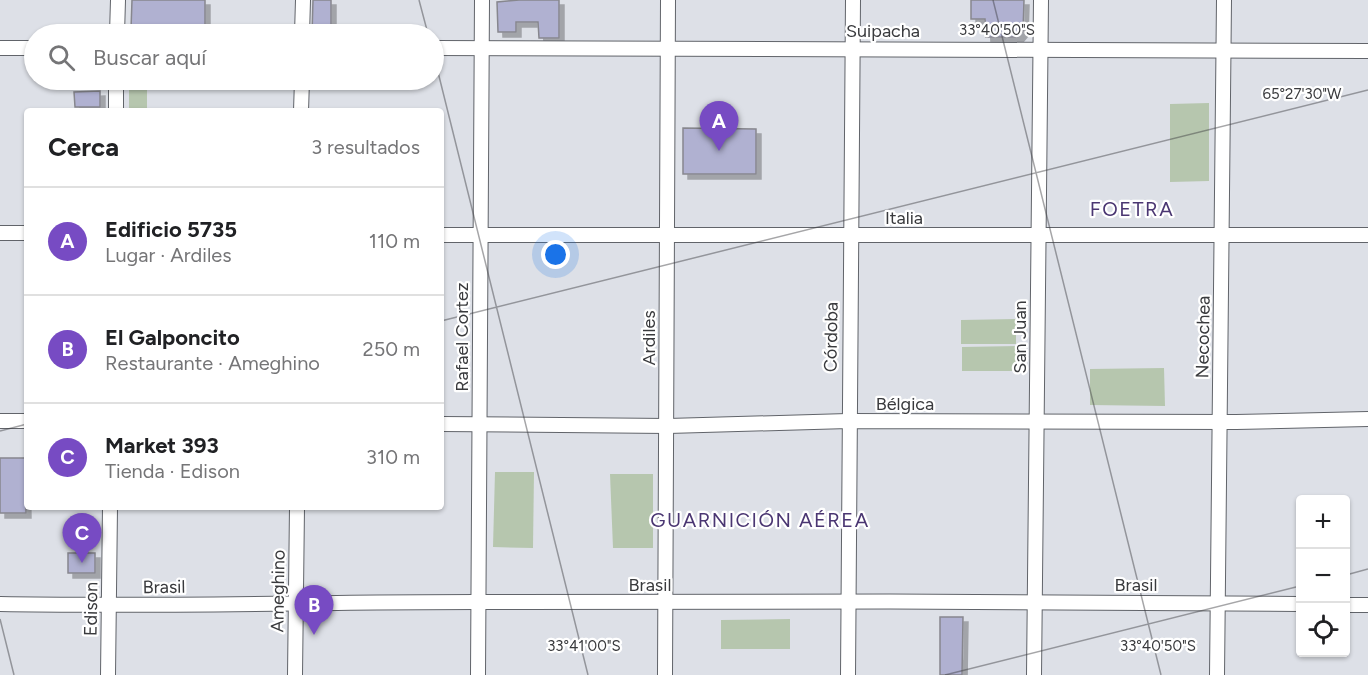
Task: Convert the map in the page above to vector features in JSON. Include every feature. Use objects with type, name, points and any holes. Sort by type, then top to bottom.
[{"type":"street","points":[[117,24],[118,0]]},
{"type":"street","points":[[302,24],[303,0]]},
{"type":"street","name":"Rafael Cortez","points":[[478,675],[482,0]]},
{"type":"street","name":"Ardiles","points":[[665,675],[668,426],[666,237],[668,0]]},
{"type":"street","name":"Córdoba","points":[[848,675],[848,422],[853,0]]},
{"type":"street","name":"San Juan","points":[[1034,675],[1041,0]]},
{"type":"street","name":"Necochea","points":[[1217,675],[1224,0]]},
{"type":"street","points":[[0,48],[24,48]]},
{"type":"street","name":"Suipacha","points":[[444,48],[1368,51]]},
{"type":"street","points":[[116,90],[116,108]]},
{"type":"street","points":[[302,90],[302,108]]},
{"type":"street","points":[[0,233],[24,233]]},
{"type":"street","name":"Italia","points":[[444,235],[666,237],[1368,235]]},
{"type":"street","name":"Bélgica","points":[[444,424],[668,426],[848,422],[1219,422],[1368,419]]},
{"type":"street","points":[[0,421],[24,421]]},
{"type":"street","name":"Edison","points":[[108,675],[110,510]]},
{"type":"street","name":"Ameghino","points":[[295,675],[297,510]]},
{"type":"street","name":"Brasil","points":[[0,604],[109,606],[479,602],[1296,604]]},
{"type":"street","points":[[1350,605],[1368,605]]},
{"type":"green space","points":[[129,90],[147,90],[147,108],[129,108]]},
{"type":"green space","points":[[1209,103],[1209,181],[1170,182],[1170,104]]},
{"type":"green space","points":[[1016,319],[1016,344],[961,344],[961,320]]},
{"type":"green space","points":[[1018,346],[1018,371],[962,371],[962,347]]},
{"type":"green space","points":[[1164,368],[1165,406],[1090,405],[1090,369]]},
{"type":"green space","points":[[495,472],[534,472],[533,548],[493,547]]},
{"type":"green space","points":[[610,474],[653,474],[653,548],[613,548]]},
{"type":"green space","points":[[790,619],[790,649],[721,649],[721,620]]},
{"type":"building","points":[[132,0],[205,0],[205,24],[131,24]]},
{"type":"building","points":[[313,0],[331,0],[331,24],[312,24]]},
{"type":"building","points":[[559,0],[559,38],[539,38],[538,22],[516,22],[516,32],[498,32],[497,2]]},
{"type":"building","points":[[971,0],[1024,0],[1023,31],[1018,37],[986,37],[985,19],[971,19]]},
{"type":"building","points":[[100,91],[100,107],[75,107],[74,92]]},
{"type":"building","points":[[683,128],[756,129],[756,174],[683,174]]},
{"type":"building","points":[[0,458],[24,458],[24,510],[26,513],[0,513]]},
{"type":"building","points":[[68,553],[95,553],[95,573],[68,573]]},
{"type":"building","points":[[940,617],[963,617],[962,675],[940,675]]},
{"type":"place","name":"Edificio 5735","points":[[719,151]]},
{"type":"place","name":"Market 393","points":[[82,563]]},
{"type":"place","name":"El Galponcito","points":[[314,635]]},
{"type":"district","name":"FOETRA","points":[[1132,209]]},
{"type":"district","name":"GUARNICIÓN AÉREA","points":[[760,520]]}]
